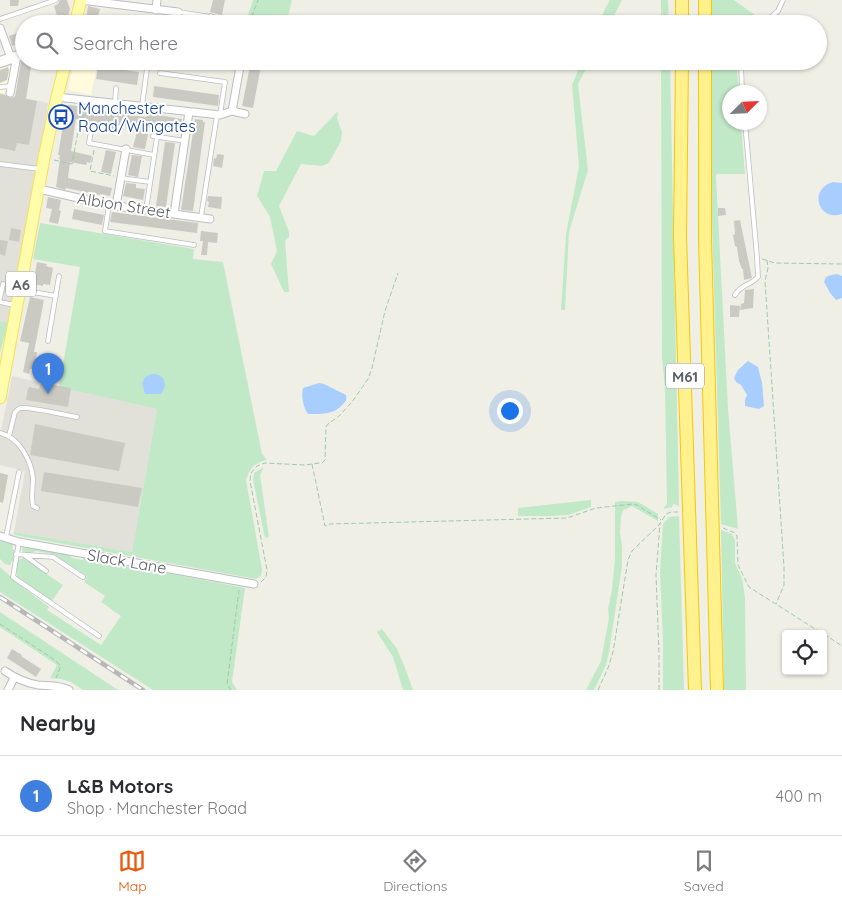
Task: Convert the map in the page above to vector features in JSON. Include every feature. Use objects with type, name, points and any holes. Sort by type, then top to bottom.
[{"type":"highway","points":[[682,0],[682,15]]},
{"type":"highway","points":[[705,0],[705,15]]},
{"type":"highway","name":"M61","points":[[682,70],[680,237],[695,690]]},
{"type":"highway","name":"M61","points":[[705,70],[705,239],[717,690]]},
{"type":"main road","points":[[77,15],[81,0]]},
{"type":"main road","points":[[0,62],[15,57]]},
{"type":"main road","name":"A6","points":[[0,398],[2,377],[43,164],[64,70]]},
{"type":"street","points":[[81,0],[178,12]]},
{"type":"street","points":[[156,10],[157,0]]},
{"type":"street","points":[[0,28],[15,53]]},
{"type":"street","points":[[11,90],[15,67]]},
{"type":"street","points":[[232,111],[239,70]]},
{"type":"street","points":[[57,97],[219,115],[232,111],[245,114]]},
{"type":"street","points":[[174,214],[189,112]]},
{"type":"street","points":[[112,205],[121,178],[126,150]]},
{"type":"street","name":"Albion Street","points":[[39,189],[112,205],[210,218]]},
{"type":"street","name":"Slack Lane","points":[[3,536],[19,542],[254,584]]},
{"type":"street","points":[[3,669],[14,678],[70,690]]},
{"type":"street","points":[[8,690],[14,678]]},
{"type":"lane","points":[[0,19],[56,0]]},
{"type":"lane","points":[[774,15],[778,12],[784,0]]},
{"type":"lane","points":[[178,12],[203,15]]},
{"type":"lane","points":[[142,106],[147,70]]},
{"type":"lane","points":[[741,70],[742,85]]},
{"type":"lane","points":[[160,73],[225,82],[201,217]]},
{"type":"lane","points":[[0,86],[11,90]]},
{"type":"lane","points":[[115,103],[116,88]]},
{"type":"lane","points":[[735,295],[739,288],[753,282],[758,277],[746,130]]},
{"type":"lane","points":[[91,131],[89,143],[154,155]]},
{"type":"lane","points":[[146,210],[155,136],[185,141]]},
{"type":"lane","points":[[0,164],[30,167],[43,164]]},
{"type":"lane","points":[[121,178],[150,182]]},
{"type":"lane","points":[[112,205],[105,231],[194,245]]},
{"type":"lane","points":[[48,341],[59,276]]},
{"type":"lane","points":[[0,298],[2,284]]},
{"type":"lane","points":[[20,289],[56,296]]},
{"type":"lane","points":[[0,302],[16,306]]},
{"type":"lane","points":[[9,436],[15,412],[21,408],[76,417]]},
{"type":"lane","points":[[0,433],[14,439],[22,448],[33,479],[33,506],[38,508]]},
{"type":"lane","points":[[3,536],[19,472]]},
{"type":"lane","points":[[19,542],[14,577],[98,636]]},
{"type":"lane","points":[[16,554],[53,557],[83,577]]},
{"type":"lane","points":[[24,555],[46,571]]},
{"type":"path","points":[[252,15],[258,0]]},
{"type":"path","points":[[43,164],[72,164],[79,126],[82,126],[85,100]]},
{"type":"path","points":[[82,126],[91,127],[91,131]]},
{"type":"path","points":[[95,144],[90,171],[121,178]]},
{"type":"path","points":[[757,257],[776,263],[842,264]]},
{"type":"path","points":[[767,260],[768,268],[765,281],[784,567],[784,585],[776,604]]},
{"type":"path","points":[[254,584],[262,582],[266,577],[266,570],[250,481],[251,473],[257,466],[265,463],[304,465],[325,460],[326,427],[352,402],[368,379],[385,311],[398,272]]},
{"type":"path","points":[[312,464],[325,526],[330,524],[568,518],[596,508],[633,504],[661,520]]},
{"type":"path","points":[[659,690],[656,575],[660,523],[666,514],[678,512]]},
{"type":"path","points":[[598,690],[613,652],[628,560],[632,551],[660,523]]},
{"type":"path","points":[[722,527],[735,532],[737,536],[738,565],[749,587],[817,630]]},
{"type":"path","points":[[231,690],[227,684],[240,581]]},
{"type":"path","points":[[0,624],[60,665],[52,685]]},
{"type":"path","points":[[827,637],[842,646]]},
{"type":"shaded area","points":[[13,65],[6,95],[0,93],[0,69]]},
{"type":"shaded area","points":[[72,70],[96,70],[91,95],[68,90]]},
{"type":"shaded area","points":[[0,93],[48,103],[25,245],[8,323],[0,321]]},
{"type":"shaded area","points":[[12,376],[157,409],[132,552],[14,532],[25,471],[0,465],[0,436]]},
{"type":"green space","points":[[253,0],[292,0],[288,15],[248,15]]},
{"type":"green space","points":[[610,0],[622,0],[614,15],[602,15]]},
{"type":"green space","points":[[661,0],[668,0],[669,15],[661,15]]},
{"type":"green space","points":[[710,0],[734,0],[755,15],[710,15]]},
{"type":"green space","points":[[578,70],[585,70],[578,84],[588,170],[569,232],[565,310],[561,310],[566,234],[579,166],[572,85]]},
{"type":"green space","points":[[661,70],[670,70],[679,506],[673,504],[672,507],[663,509],[667,504],[665,390],[662,357]]},
{"type":"green space","points":[[710,70],[737,70],[738,85],[722,85],[722,130],[742,130],[745,174],[717,174],[716,176],[728,408],[738,529],[721,524],[711,189]]},
{"type":"green space","points":[[338,111],[337,118],[342,132],[341,141],[329,163],[322,166],[301,164],[279,206],[289,232],[289,237],[285,241],[289,292],[284,292],[271,264],[277,251],[270,217],[257,196],[264,171],[276,171],[297,131],[314,136]]},
{"type":"green space","points":[[40,223],[194,249],[193,259],[223,262],[262,454],[267,460],[253,467],[246,480],[262,569],[261,574],[256,579],[14,535],[14,532],[132,552],[157,409],[59,387],[80,267],[33,259]]},
{"type":"green space","points":[[0,321],[8,323],[0,353]]},
{"type":"green space","points":[[264,467],[260,475],[269,537],[265,538],[253,480],[254,473]]},
{"type":"green space","points":[[591,500],[591,507],[568,515],[518,516],[518,508]]},
{"type":"green space","points":[[615,502],[638,502],[658,514],[658,521],[632,506],[623,510],[620,532],[622,566],[609,652],[606,665],[594,690],[586,690],[601,661],[609,618],[608,609],[615,558]]},
{"type":"green space","points":[[679,516],[684,690],[663,690],[660,572],[663,524],[669,517]]},
{"type":"green space","points":[[721,530],[732,534],[735,540],[735,563],[742,578],[745,597],[746,690],[724,690]]},
{"type":"green space","points":[[0,541],[13,544],[12,549],[15,550],[10,565],[5,564],[0,559]]},
{"type":"green space","points":[[23,545],[67,553],[72,558],[83,560],[83,557],[245,588],[232,682],[237,690],[153,690],[0,592],[0,567],[49,607],[47,610],[101,645],[121,616],[101,602],[105,596],[84,582],[87,576],[52,554],[36,551],[25,554],[22,550]]},
{"type":"green space","points":[[23,558],[63,585],[52,601],[17,577],[18,560]]},
{"type":"green space","points":[[0,612],[118,690],[83,690],[71,682],[50,678],[57,665],[0,627]]},
{"type":"green space","points":[[382,629],[397,649],[413,690],[403,690],[393,657],[377,632]]},
{"type":"water","points":[[833,182],[842,183],[842,214],[834,215],[827,213],[819,204],[820,191]]},
{"type":"water","points":[[837,274],[842,276],[842,298],[836,300],[824,282],[826,277]]},
{"type":"water","points":[[748,361],[758,367],[762,383],[764,406],[759,409],[745,406],[747,395],[734,378],[738,370]]},
{"type":"water","points":[[151,374],[162,377],[164,381],[165,386],[161,394],[145,394],[142,383],[145,377]]},
{"type":"water","points":[[319,383],[346,395],[346,400],[335,411],[308,414],[303,401],[303,388]]},
{"type":"building","points":[[10,0],[19,0],[18,6],[10,6]]},
{"type":"building","points":[[60,0],[67,0],[70,9],[68,15],[57,15],[54,6]]},
{"type":"building","points":[[213,0],[225,0],[222,15],[210,12]]},
{"type":"building","points":[[88,6],[100,9],[98,15],[86,15]]},
{"type":"building","points":[[15,34],[15,45],[12,46],[9,36]]},
{"type":"building","points":[[8,67],[7,80],[0,83],[0,70]]},
{"type":"building","points":[[20,70],[31,70],[26,99],[37,101],[29,145],[17,143],[15,151],[0,148],[0,94],[10,98],[15,97]]},
{"type":"building","points":[[97,70],[139,72],[137,85],[96,79]]},
{"type":"building","points":[[249,70],[260,70],[253,108],[242,106]]},
{"type":"building","points":[[154,86],[219,95],[218,106],[153,97]]},
{"type":"building","points":[[68,105],[78,106],[77,110],[89,112],[90,110],[147,117],[147,113],[182,119],[180,129],[150,124],[145,149],[143,149],[133,147],[138,128],[116,125],[115,131],[107,130],[108,124],[76,119],[71,151],[92,156],[90,163],[87,162],[86,165],[70,162],[68,178],[112,188],[110,196],[100,195],[56,187],[60,159],[60,155],[58,155]]},
{"type":"building","points":[[195,119],[205,122],[193,211],[181,210]]},
{"type":"building","points":[[165,142],[175,143],[166,207],[156,206]]},
{"type":"building","points":[[106,150],[116,152],[111,174],[101,172]]},
{"type":"building","points":[[217,154],[224,155],[222,168],[213,166],[214,158],[216,159]]},
{"type":"building","points":[[132,155],[142,156],[138,177],[128,175]]},
{"type":"building","points":[[126,183],[136,184],[136,188],[145,189],[143,200],[123,196]]},
{"type":"building","points":[[208,196],[222,197],[221,209],[208,207]]},
{"type":"building","points":[[48,197],[61,200],[58,224],[49,222],[52,209],[46,208]]},
{"type":"building","points":[[718,208],[725,208],[726,215],[718,216]]},
{"type":"building","points":[[74,209],[104,215],[102,225],[72,219]]},
{"type":"building","points":[[112,212],[198,223],[197,233],[110,222]]},
{"type":"building","points":[[740,220],[752,278],[744,280],[743,269],[739,261],[733,235],[735,234],[734,221]]},
{"type":"building","points":[[11,228],[21,230],[19,242],[9,240]]},
{"type":"building","points":[[201,231],[218,233],[217,243],[208,242],[207,255],[201,255],[203,241],[200,241]]},
{"type":"building","points":[[0,240],[8,241],[5,256],[0,254]]},
{"type":"building","points":[[37,262],[47,264],[46,266],[53,268],[50,285],[33,284]]},
{"type":"building","points":[[754,289],[753,308],[740,310],[741,304],[744,303],[745,290]]},
{"type":"building","points":[[30,297],[44,300],[34,352],[37,352],[34,369],[30,369],[29,374],[23,372],[29,343],[20,341]]},
{"type":"building","points":[[730,305],[740,306],[739,317],[730,317]]},
{"type":"building","points":[[41,383],[71,388],[68,407],[26,400],[28,388],[39,389]]},
{"type":"building","points":[[35,424],[125,443],[119,471],[30,455]]},
{"type":"building","points":[[44,472],[142,488],[138,507],[41,491]]},
{"type":"building","points":[[0,473],[8,475],[3,503],[0,502]]},
{"type":"building","points":[[12,649],[41,669],[36,677],[7,658]]},
{"type":"railway","points":[[0,597],[143,690]]},
{"type":"place","name":"Manchester Road/Wingates","points":[[61,117]]},
{"type":"place","name":"L&B Motors","points":[[48,394]]}]
